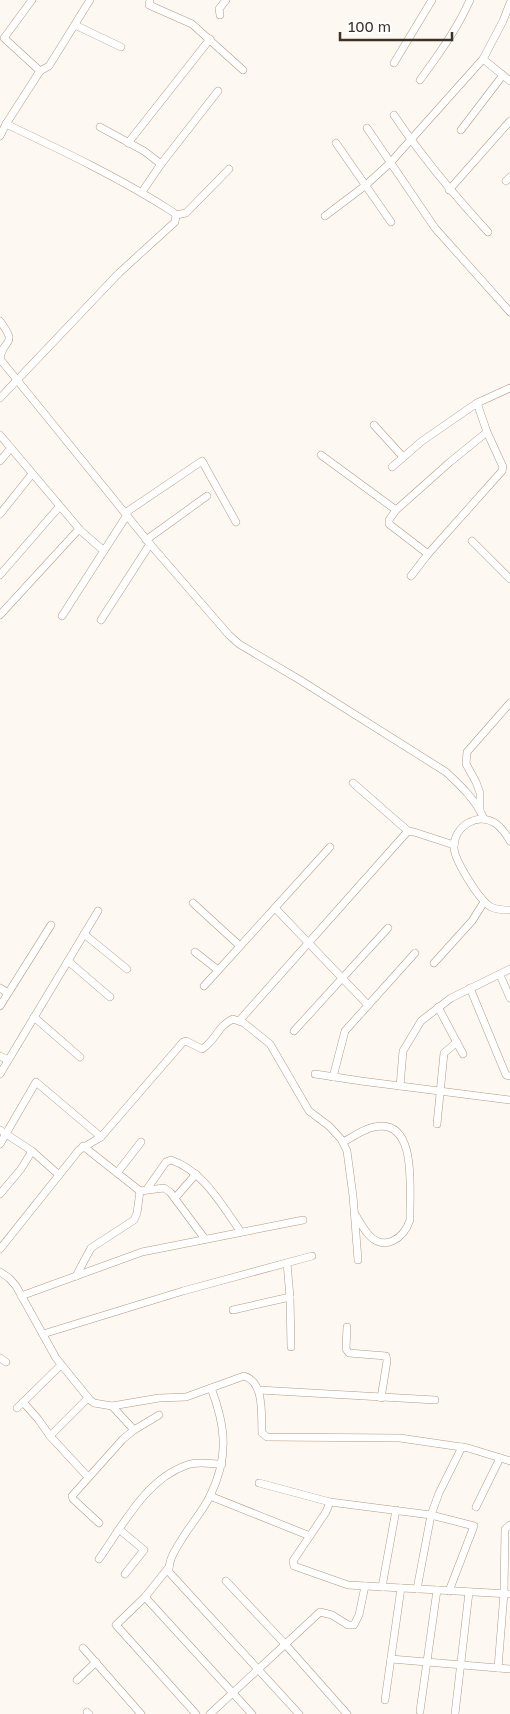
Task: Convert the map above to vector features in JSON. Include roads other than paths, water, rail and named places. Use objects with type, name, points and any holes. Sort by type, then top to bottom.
[{"type":"street","points":[[32,0],[4,38],[40,70]]},
{"type":"street","points":[[0,136],[40,70],[49,66],[90,0]]},
{"type":"street","points":[[150,0],[149,5],[192,24],[243,70]]},
{"type":"street","points":[[220,15],[219,9],[226,0]]},
{"type":"street","points":[[394,63],[432,0]]},
{"type":"street","points":[[420,80],[448,42],[461,21],[470,0]]},
{"type":"street","points":[[325,216],[390,163],[483,59],[503,21],[510,3]]},
{"type":"street","points":[[75,25],[121,47]]},
{"type":"street","points":[[128,143],[210,39]]},
{"type":"street","points":[[483,59],[510,81]]},
{"type":"street","points":[[461,130],[503,75]]},
{"type":"street","points":[[142,192],[218,90]]},
{"type":"street","points":[[394,115],[410,140],[449,190],[488,232]]},
{"type":"street","points":[[449,190],[510,121]]},
{"type":"street","points":[[6,124],[77,157],[142,192],[176,215]]},
{"type":"street","points":[[100,127],[161,164]]},
{"type":"street","points":[[367,128],[435,228],[510,312]]},
{"type":"street","points":[[336,143],[391,222]]},
{"type":"street","points":[[176,215],[186,213],[229,169]]},
{"type":"street","points":[[0,398],[120,273],[175,222],[176,215]]},
{"type":"street","points":[[0,321],[10,334],[10,341],[1,353],[0,359],[148,542],[228,635],[239,644],[446,772],[465,791],[480,810],[484,819]]},
{"type":"street","points":[[392,467],[422,441],[477,403],[509,391]]},
{"type":"street","points":[[411,576],[428,554],[502,471],[503,467],[487,432],[477,403]]},
{"type":"street","points":[[374,425],[403,457]]},
{"type":"street","points":[[428,554],[389,524],[388,520],[396,510],[450,462],[487,432]]},
{"type":"street","points":[[0,435],[78,529],[104,551]]},
{"type":"street","points":[[0,461],[11,448]]},
{"type":"street","points":[[322,455],[396,510]]},
{"type":"street","points":[[62,616],[126,514],[202,461],[236,522]]},
{"type":"street","points":[[0,514],[32,474]]},
{"type":"street","points":[[102,620],[148,542],[208,496]]},
{"type":"street","points":[[0,575],[59,507]]},
{"type":"street","points":[[0,615],[78,529]]},
{"type":"street","points":[[472,540],[510,579]]},
{"type":"street","points":[[480,810],[480,793],[466,764],[467,752],[510,703]]},
{"type":"street","points":[[353,783],[408,832],[414,832],[454,845]]},
{"type":"street","points":[[509,836],[494,822],[484,819],[475,820],[466,824],[459,831],[454,839],[454,845],[456,858],[484,902],[492,908],[510,910]]},
{"type":"street","points":[[239,1021],[408,832]]},
{"type":"street","points":[[204,986],[330,847]]},
{"type":"street","points":[[434,963],[472,921],[484,902]]},
{"type":"street","points":[[192,903],[240,946]]},
{"type":"street","points":[[275,908],[368,1005]]},
{"type":"street","points":[[0,1074],[98,911]]},
{"type":"street","points":[[0,1006],[51,925]]},
{"type":"street","points":[[294,1031],[388,928]]},
{"type":"street","points":[[84,934],[127,969]]},
{"type":"street","points":[[195,952],[218,970]]},
{"type":"street","points":[[333,1077],[345,1031],[415,953]]},
{"type":"street","points":[[68,960],[110,997]]},
{"type":"street","points":[[400,1086],[403,1051],[421,1021],[450,998],[510,969]]},
{"type":"street","points":[[500,975],[510,998]]},
{"type":"street","points":[[0,988],[8,993]]},
{"type":"street","points":[[470,988],[506,1075],[510,1076]]},
{"type":"street","points":[[438,1007],[462,1054]]},
{"type":"street","points":[[34,1017],[80,1057]]},
{"type":"street","points":[[0,1249],[83,1146],[101,1137],[183,1042],[186,1041],[202,1049],[209,1045],[221,1026],[233,1019],[262,1036],[270,1044],[309,1111],[329,1126],[343,1142],[347,1151],[355,1214],[358,1260]]},
{"type":"street","points":[[436,1124],[444,1053],[457,1042]]},
{"type":"street","points":[[0,1056],[8,1060]]},
{"type":"street","points":[[315,1074],[510,1100]]},
{"type":"street","points":[[0,1144],[3,1131],[36,1082],[101,1137]]},
{"type":"street","points":[[343,1142],[368,1129],[386,1126],[396,1129],[403,1139],[408,1155],[410,1220],[400,1237],[392,1242],[382,1243],[369,1236],[355,1214]]},
{"type":"street","points":[[3,1131],[32,1151],[59,1175]]},
{"type":"street","points":[[117,1173],[140,1142]]},
{"type":"street","points":[[83,1146],[117,1173],[144,1190],[164,1188],[170,1192],[205,1239]]},
{"type":"street","points":[[0,1194],[21,1169],[32,1151]]},
{"type":"street","points":[[76,1276],[91,1248],[134,1220],[144,1190],[166,1162],[170,1160],[196,1174],[219,1200],[241,1232]]},
{"type":"street","points":[[175,1198],[196,1174]]},
{"type":"street","points":[[21,1296],[142,1252],[303,1220]]},
{"type":"street","points":[[43,1334],[183,1291],[312,1256]]},
{"type":"street","points":[[287,1263],[291,1347]]},
{"type":"street","points":[[0,1272],[9,1278],[21,1296],[61,1364],[94,1403],[112,1406],[159,1398],[186,1397],[244,1376],[256,1383],[262,1433],[267,1437],[400,1438],[462,1447],[510,1461]]},
{"type":"street","points":[[233,1310],[290,1297]]},
{"type":"street","points":[[348,1327],[346,1349],[349,1353],[386,1356],[387,1361],[381,1398]]},
{"type":"street","points":[[61,1364],[20,1405],[38,1419],[50,1436],[88,1477]]},
{"type":"street","points":[[211,1388],[222,1419],[224,1445],[222,1464],[210,1496],[173,1552],[169,1572],[298,1714]]},
{"type":"street","points":[[258,1390],[435,1400]]},
{"type":"street","points":[[50,1436],[88,1398]]},
{"type":"street","points":[[112,1406],[134,1430]]},
{"type":"street","points":[[99,1523],[72,1496],[123,1439],[159,1415]]},
{"type":"street","points":[[418,1589],[431,1515],[439,1493],[462,1447]]},
{"type":"street","points":[[476,1507],[500,1458]]},
{"type":"street","points":[[99,1559],[146,1493],[174,1472],[188,1465],[200,1463],[222,1464]]},
{"type":"street","points":[[259,1483],[330,1502],[431,1515],[474,1526],[449,1591]]},
{"type":"street","points":[[210,1496],[310,1536]]},
{"type":"street","points":[[330,1502],[326,1512],[293,1561],[294,1566],[341,1584],[507,1594]]},
{"type":"street","points":[[382,1587],[396,1510]]},
{"type":"street","points":[[498,1668],[501,1630],[507,1594],[505,1529],[510,1525]]},
{"type":"street","points":[[120,1530],[144,1550],[125,1574]]},
{"type":"street","points":[[169,1567],[145,1597],[116,1625],[196,1714]]},
{"type":"street","points":[[226,1581],[347,1714]]},
{"type":"street","points":[[210,1714],[320,1612],[332,1615],[348,1625],[354,1625],[359,1615],[365,1586]]},
{"type":"street","points":[[385,1700],[401,1588]]},
{"type":"street","points":[[420,1711],[437,1590]]},
{"type":"street","points":[[455,1714],[469,1592]]},
{"type":"street","points":[[145,1597],[252,1714]]},
{"type":"street","points":[[501,1630],[510,1631]]},
{"type":"street","points":[[84,1648],[142,1714]]},
{"type":"street","points":[[391,1659],[510,1669]]},
{"type":"street","points":[[77,1680],[96,1662]]}]
